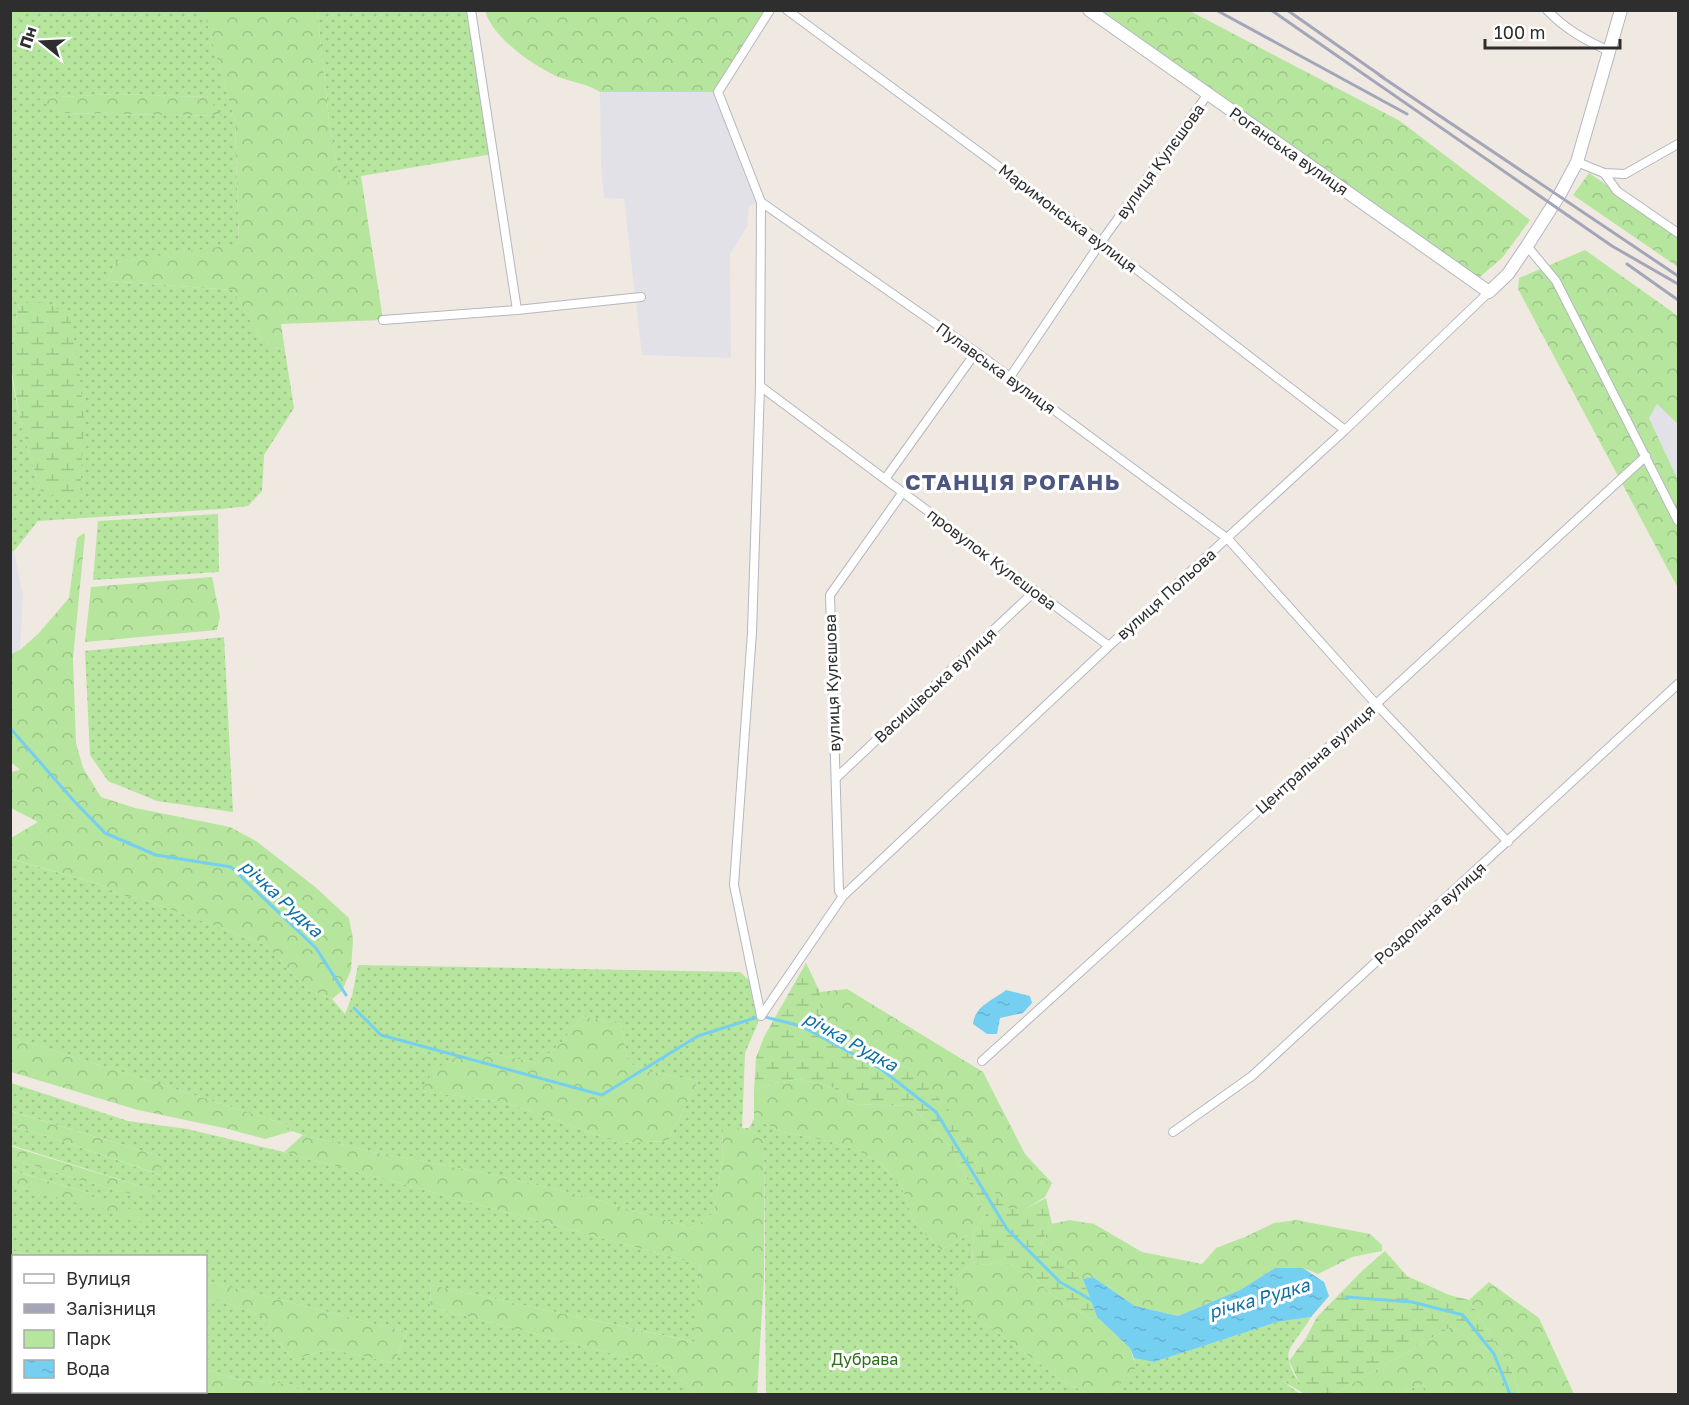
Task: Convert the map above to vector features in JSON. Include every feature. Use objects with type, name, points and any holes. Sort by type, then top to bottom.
[{"type":"street","points":[[471,10],[517,310]]},
{"type":"street","points":[[760,386],[762,202],[718,92],[770,10]]},
{"type":"street","name":"Маримонська вулиця","points":[[787,10],[1101,242],[1345,430]]},
{"type":"street","name":"Роганська вулиця","points":[[1089,10],[1489,292]]},
{"type":"street","points":[[1547,10],[1580,38],[1609,51]]},
{"type":"street","points":[[1489,292],[1508,274],[1527,246],[1560,194],[1576,162],[1620,10]]},
{"type":"street","name":"вулиця Кулєшова","points":[[1010,377],[1101,242],[1208,94]]},
{"type":"street","points":[[1576,162],[1604,173],[1624,174],[1678,144]]},
{"type":"street","points":[[1604,173],[1617,191],[1678,233]]},
{"type":"street","name":"Пулавська вулиця","points":[[762,202],[976,352],[1228,539],[1376,704],[1508,842]]},
{"type":"street","points":[[1527,246],[1556,281],[1678,521]]},
{"type":"street","name":"вулиця Польова","points":[[760,386],[752,632],[734,885],[761,1016],[843,896],[1109,646],[1345,430],[1489,292]]},
{"type":"street","points":[[383,320],[517,310],[641,297]]},
{"type":"street","points":[[885,479],[976,352]]},
{"type":"street","name":"провулок Кулєшова","points":[[760,386],[1109,646]]},
{"type":"street","name":"Центральна вулиця","points":[[982,1060],[1646,456]]},
{"type":"street","name":"вулиця Кулєшова","points":[[843,896],[839,891],[830,595],[903,492]]},
{"type":"street","name":"Васищівська вулиця","points":[[836,778],[1035,591]]},
{"type":"street","name":"Роздольна вулиця","points":[[1173,1132],[1252,1076],[1678,684]]},
{"type":"shaded area","points":[[600,92],[718,92],[761,202],[749,206],[747,227],[730,254],[731,358],[642,355],[624,199],[604,198]]},
{"type":"shaded area","points":[[1657,404],[1678,424],[1678,480],[1649,418]]},
{"type":"shaded area","points":[[10,551],[14,551],[23,596],[20,650],[11,654]]},
{"type":"green space","points":[[188,10],[205,15],[235,121],[239,245],[116,262],[107,281],[233,290],[262,341],[285,351],[294,408],[264,455],[262,491],[248,506],[38,521],[14,551],[11,551],[10,367],[21,426],[42,496],[19,303],[11,348],[11,29],[27,11]],"holes":[[[115,94],[207,97],[221,116],[59,113],[40,98]]]},
{"type":"green space","points":[[10,11],[27,11],[11,29]]},
{"type":"green space","points":[[188,11],[317,11],[330,129],[341,185],[361,176],[383,320],[281,324],[285,351],[262,341],[233,290],[107,281],[116,262],[239,244],[235,121],[205,16]]},
{"type":"green space","points":[[317,11],[471,11],[493,154],[361,176],[341,185],[330,129]]},
{"type":"green space","points":[[485,11],[770,11],[718,92],[600,92],[556,76],[524,57],[504,40],[489,21]]},
{"type":"green space","points":[[1089,11],[1190,11],[1400,121],[1530,220],[1502,258],[1474,282]]},
{"type":"green space","points":[[115,94],[207,97],[222,116],[59,113],[38,98]]},
{"type":"green space","points":[[1589,173],[1678,234],[1678,267],[1573,195]]},
{"type":"green space","points":[[1585,250],[1678,316],[1678,424],[1657,404],[1649,418],[1678,480],[1678,588],[1518,289],[1519,278]]},
{"type":"green space","points":[[47,302],[70,317],[79,365],[84,420],[80,496],[42,496],[21,426],[11,367],[11,348],[19,303]]},
{"type":"green space","points":[[218,514],[219,572],[93,580],[98,521]]},
{"type":"green space","points":[[84,533],[73,658],[76,743],[83,768],[101,797],[135,808],[230,827],[256,841],[314,886],[349,918],[353,939],[351,970],[342,991],[332,999],[307,989],[266,945],[140,898],[123,896],[99,884],[11,859],[11,838],[38,822],[11,808],[11,772],[20,770],[11,762],[11,654],[20,650],[39,633],[69,598],[77,538]]},
{"type":"green space","points":[[212,577],[220,617],[217,630],[85,642],[91,587]]},
{"type":"green space","points":[[224,637],[233,812],[157,801],[108,781],[90,755],[85,651]]},
{"type":"green space","points":[[10,859],[99,884],[123,896],[140,898],[266,945],[307,989],[332,999],[345,1014],[352,996],[358,965],[740,972],[755,986],[761,1016],[745,1053],[742,1129],[723,1129],[722,1161],[714,1213],[692,1228],[588,1197],[303,1135],[292,1131],[285,1124],[11,1037]],"holes":[[[582,1016],[621,1024],[628,1063],[652,1072],[698,1081],[668,1141],[620,1143],[504,1102],[421,1091],[490,1053],[537,1063],[560,1044]]]},
{"type":"green space","points":[[806,963],[820,992],[820,1014],[855,1042],[911,1070],[946,1106],[974,1147],[990,1184],[1005,1208],[1025,1209],[1046,1198],[1052,1224],[1041,1243],[1083,1279],[1097,1317],[1091,1319],[1052,1295],[1027,1270],[999,1261],[986,1265],[972,1262],[974,1232],[986,1214],[949,1145],[911,1106],[854,1104],[834,1088],[800,1079],[774,1083],[754,1092],[756,1058],[764,1037]]},
{"type":"green space","points":[[847,989],[983,1072],[1025,1154],[1052,1183],[1045,1197],[1025,1209],[1005,1209],[911,1070],[855,1042],[820,1014],[820,992]]},
{"type":"green space","points":[[582,1016],[621,1024],[628,1063],[652,1072],[698,1081],[668,1141],[620,1143],[504,1102],[421,1091],[434,1069],[461,1055],[490,1053],[537,1063],[560,1044]]},
{"type":"green space","points":[[11,1037],[285,1124],[292,1131],[265,1139],[138,1110],[11,1072]]},
{"type":"green space","points":[[800,1079],[834,1088],[854,1104],[911,1106],[949,1145],[986,1214],[974,1232],[941,1250],[913,1221],[902,1187],[881,1164],[859,1151],[832,1142],[783,1132],[754,1119],[754,1092],[774,1083]]},
{"type":"green space","points":[[11,1083],[128,1121],[187,1129],[284,1152],[701,1265],[695,1342],[431,1285],[430,1307],[669,1368],[696,1394],[306,1394],[289,1384],[236,1379],[207,1369],[207,1302],[218,1300],[262,1316],[293,1360],[330,1349],[394,1363],[407,1332],[207,1281],[207,1255],[30,1255],[11,1250],[11,1184],[145,1222],[99,1196],[11,1170],[11,1159],[118,1191],[154,1197],[153,1190],[11,1145],[10,1126],[44,1135],[160,1175],[162,1157],[11,1111]]},
{"type":"green space","points":[[10,1111],[162,1157],[161,1175],[11,1126]]},
{"type":"green space","name":"Дубрава","points":[[754,1119],[783,1132],[832,1142],[859,1151],[881,1164],[902,1187],[913,1221],[941,1250],[974,1232],[972,1262],[953,1281],[986,1324],[1063,1381],[1088,1394],[766,1394],[764,1141],[749,1128]]},
{"type":"green space","points":[[749,1128],[764,1141],[764,1278],[757,1394],[696,1394],[669,1368],[430,1307],[431,1285],[694,1342],[701,1265],[284,1152],[303,1135],[588,1197],[692,1228],[714,1213],[722,1161],[723,1129]]},
{"type":"green space","points":[[10,1146],[153,1190],[154,1198],[118,1191],[11,1159]]},
{"type":"green space","points":[[10,1170],[99,1196],[146,1216],[146,1223],[11,1184]]},
{"type":"green space","points":[[1069,1220],[1094,1224],[1142,1252],[1202,1264],[1216,1248],[1274,1223],[1296,1220],[1370,1234],[1382,1245],[1382,1251],[1352,1257],[1318,1274],[1303,1268],[1275,1268],[1240,1290],[1178,1316],[1135,1306],[1093,1277],[1083,1279],[1041,1243],[1052,1224]]},
{"type":"green space","points":[[10,1250],[30,1255],[12,1255],[12,1393],[102,1393],[11,1394]]},
{"type":"green space","points":[[1385,1251],[1407,1276],[1449,1295],[1469,1300],[1511,1369],[1520,1394],[1508,1394],[1494,1354],[1451,1327],[1334,1394],[1309,1394],[1301,1386],[1289,1361],[1306,1338],[1317,1317]]},
{"type":"green space","points":[[999,1261],[1027,1270],[1052,1295],[1091,1319],[1097,1317],[1130,1348],[1136,1367],[1110,1394],[1088,1394],[1063,1381],[962,1304],[953,1281],[972,1262],[986,1265]]},
{"type":"green space","points":[[207,1281],[407,1332],[394,1363],[330,1349],[293,1360],[262,1316],[218,1300],[207,1302]]},
{"type":"green space","points":[[1489,1282],[1539,1318],[1574,1394],[1520,1394],[1511,1369],[1469,1300]]},
{"type":"green space","points":[[1311,1317],[1291,1347],[1288,1356],[1294,1374],[1309,1394],[1304,1394],[1280,1379],[1300,1394],[1110,1394],[1135,1367],[1134,1358],[1154,1362],[1277,1322]]},
{"type":"green space","points":[[1451,1327],[1494,1354],[1508,1394],[1428,1394],[1423,1384],[1398,1394],[1334,1394]]},
{"type":"green space","points":[[207,1369],[236,1379],[289,1384],[306,1394],[156,1393],[207,1393]]},
{"type":"green space","points":[[1423,1384],[1428,1394],[1398,1394]]},
{"type":"water","points":[[1006,990],[1030,996],[1032,1003],[1023,1013],[1000,1018],[997,1034],[987,1034],[973,1024],[974,1018],[985,1004]]},
{"type":"water","points":[[1275,1268],[1303,1268],[1324,1282],[1329,1296],[1311,1317],[1277,1322],[1154,1362],[1134,1358],[1130,1348],[1097,1317],[1083,1279],[1093,1277],[1135,1306],[1178,1316],[1240,1290]]},
{"type":"waterway","name":"річка Рудка","points":[[10,728],[105,833],[156,855],[231,867],[316,948],[346,995]]},
{"type":"waterway","name":"річка Рудка","points":[[354,1008],[381,1035],[602,1095],[698,1036],[761,1016],[801,1026],[881,1069],[936,1112],[1007,1229],[1060,1282],[1093,1301]]},
{"type":"waterway","name":"річка Рудка","points":[[1346,1297],[1412,1302],[1463,1315],[1494,1354],[1510,1394]]},
{"type":"railway","points":[[1216,10],[1407,114]]},
{"type":"railway","points":[[1271,10],[1612,246],[1678,284]]},
{"type":"railway","points":[[1287,10],[1384,78]]},
{"type":"railway","points":[[1379,75],[1678,276]]},
{"type":"railway","points":[[1627,264],[1678,300]]},
{"type":"district","name":"СТАНЦІЯ РОГАНЬ","points":[[1013,481]]}]
